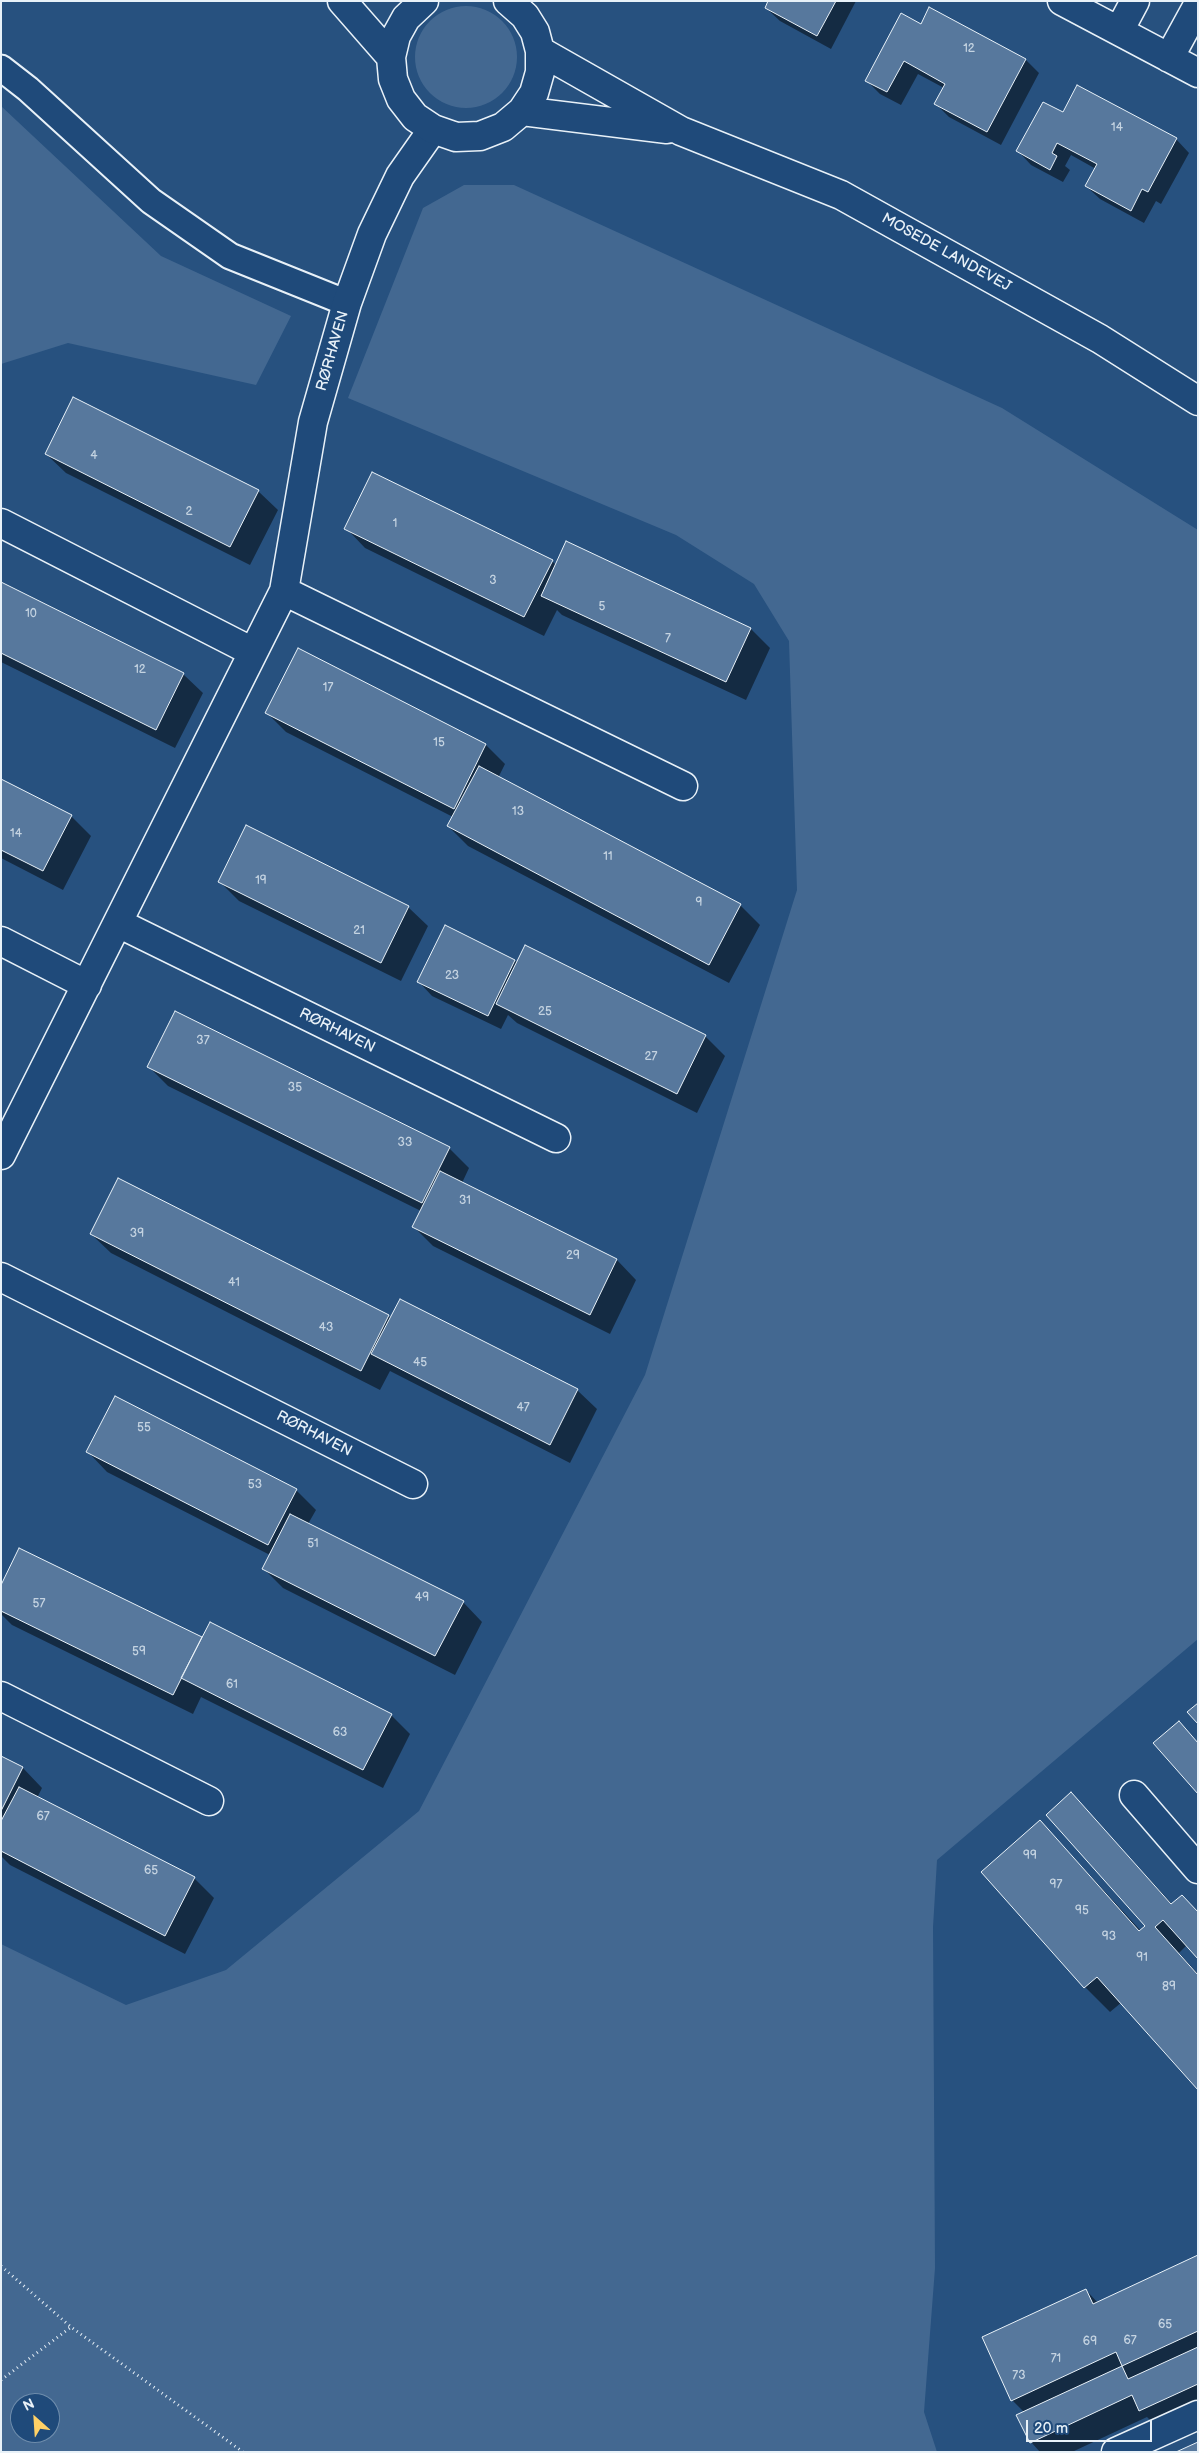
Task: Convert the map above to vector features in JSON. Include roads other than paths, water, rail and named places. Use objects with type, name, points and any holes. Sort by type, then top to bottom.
[{"type":"street","points":[[342,1],[391,57]]},
{"type":"street","points":[[421,2],[406,18],[396,36],[391,57],[393,79],[401,99],[415,117],[433,129],[456,137],[480,136],[503,127],[522,111],[534,93],[538,79],[540,51],[535,32],[525,16],[508,1]]},
{"type":"street","points":[[1062,1],[1198,73]]},
{"type":"street","points":[[1119,31],[1135,1]]},
{"type":"street","points":[[1169,58],[1198,4]]},
{"type":"street","name":"MOSEDE LANDEVEJ","points":[[540,51],[681,131],[841,194],[1100,339],[1198,401]]},
{"type":"street","name":"MOSEDE LANDEVEJ","points":[[522,111],[681,131]]},
{"type":"street","name":"RØRHAVEN","points":[[1,1155],[284,591],[313,422],[347,303],[372,234],[400,176],[433,129]]},
{"type":"street","points":[[1,523],[254,652]]},
{"type":"street","points":[[284,591],[683,786]]},
{"type":"street","name":"RØRHAVEN","points":[[118,923],[556,1138]]},
{"type":"street","points":[[1,941],[87,984]]},
{"type":"street","name":"RØRHAVEN","points":[[1,1277],[413,1484]]},
{"type":"street","points":[[1,1696],[209,1801]]},
{"type":"street","points":[[1134,1795],[1198,1869]]},
{"type":"street","points":[[1116,2452],[1198,2415]]},
{"type":"lane","points":[[1,68],[28,89],[151,202],[230,256],[347,303]]}]
